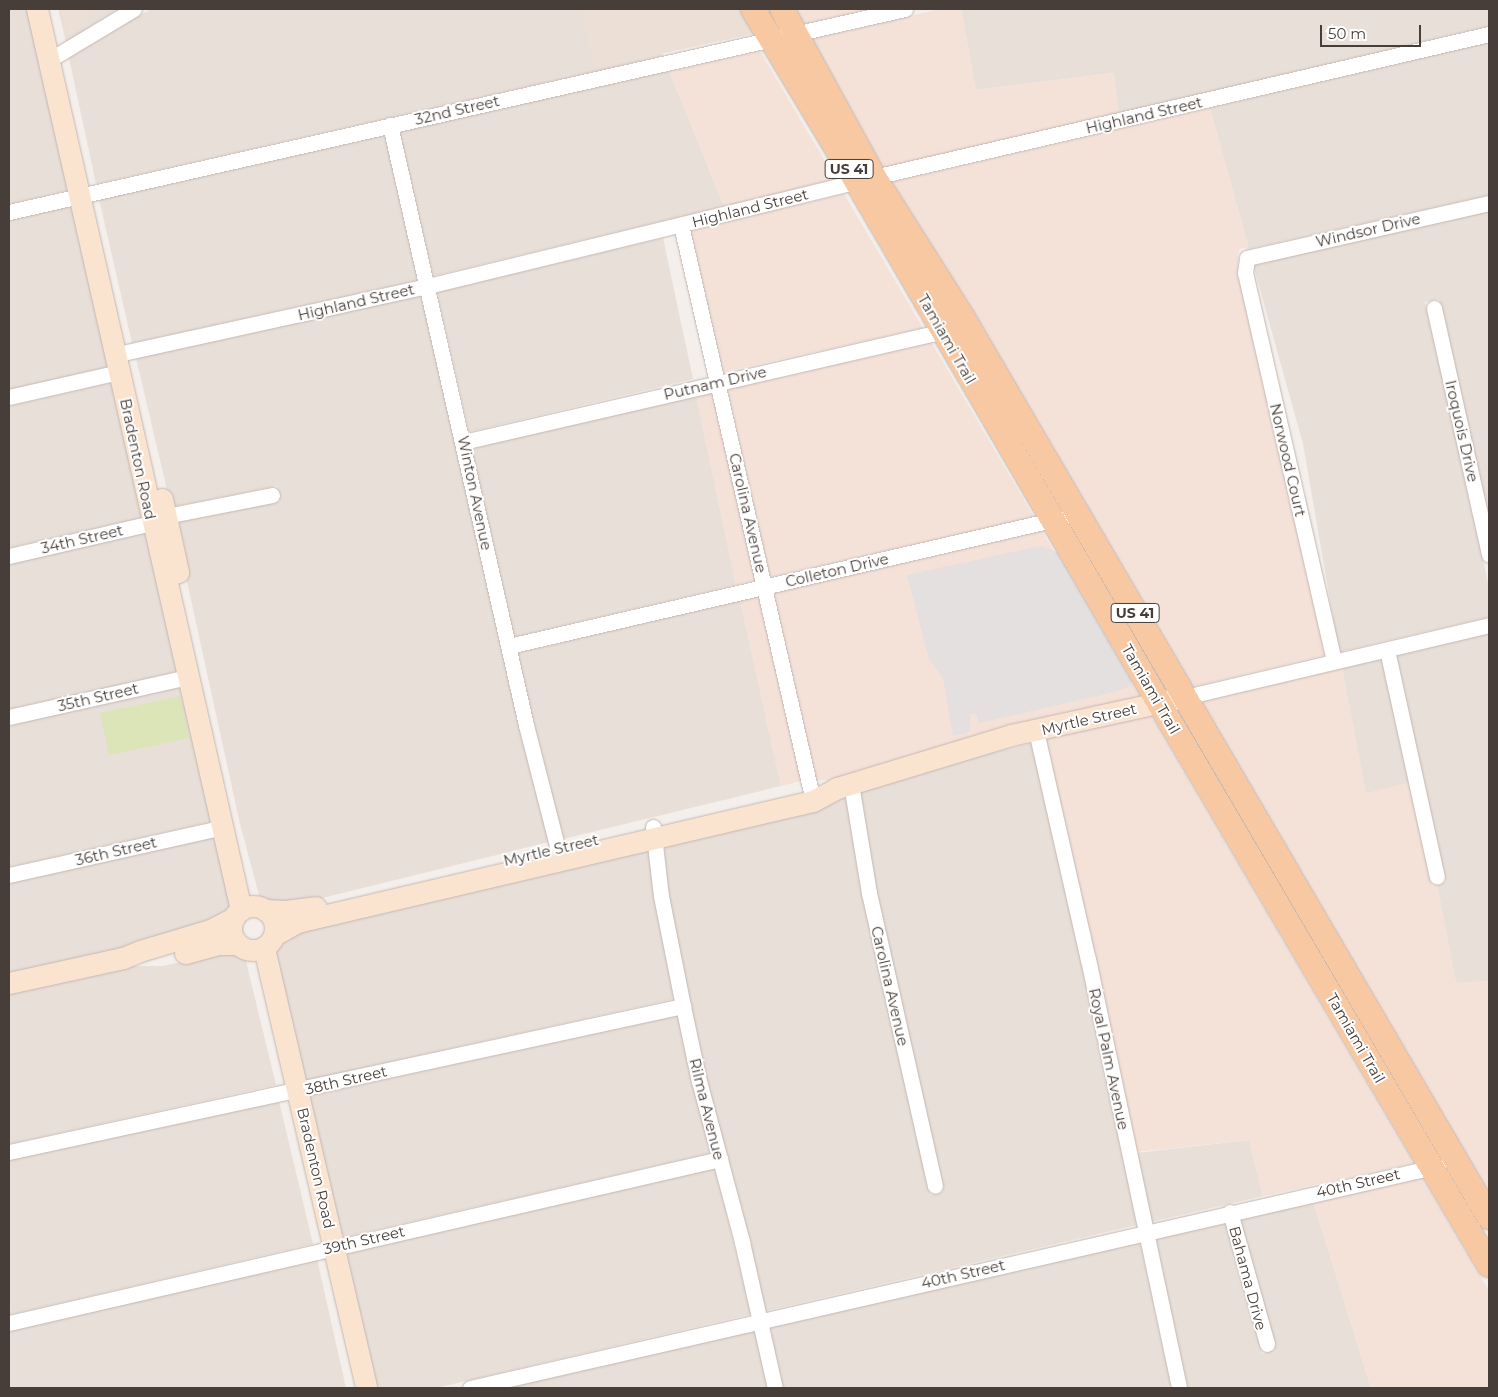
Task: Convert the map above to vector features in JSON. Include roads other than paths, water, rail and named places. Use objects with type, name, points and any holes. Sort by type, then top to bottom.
[{"type":"main road","name":"Tamiami Trail","points":[[753,9],[771,40],[866,180],[963,318],[1489,1217]]},
{"type":"main road","name":"Tamiami Trail","points":[[782,9],[797,34],[866,180],[942,331],[1489,1265]]},
{"type":"street","name":"Bradenton Road","points":[[37,9],[55,57]]},
{"type":"street","name":"Bradenton Road","points":[[51,9],[55,57],[119,372],[159,519],[233,825],[248,911],[231,934],[256,944]]},
{"type":"street","points":[[55,57],[134,9]]},
{"type":"street","name":"32nd Street","points":[[9,212],[904,9]]},
{"type":"street","name":"Highland Street","points":[[127,352],[428,286],[866,180],[1489,34]]},
{"type":"street","name":"Winton Avenue","points":[[390,125],[464,442],[526,725],[560,855]]},
{"type":"street","name":"Bradenton Road","points":[[84,194],[127,352],[188,677],[224,827],[248,911]]},
{"type":"street","name":"Windsor Drive","points":[[1246,258],[1489,203]]},
{"type":"street","name":"Carolina Avenue","points":[[682,225],[812,794]]},
{"type":"street","name":"Norwood Court","points":[[1246,258],[1245,273],[1334,661]]},
{"type":"street","name":"Iroquois Drive","points":[[1434,308],[1489,555]]},
{"type":"street","name":"Putnam Drive","points":[[464,442],[718,381],[942,331],[963,318]]},
{"type":"street","points":[[9,397],[119,372]]},
{"type":"street","name":"34th Street","points":[[9,556],[159,519],[272,495]]},
{"type":"street","name":"Colleton Drive","points":[[509,646],[1078,514]]},
{"type":"street","name":"Myrtle Street","points":[[123,958],[140,950],[202,933],[248,911],[308,910],[560,855],[844,786],[993,741],[1489,625]]},
{"type":"street","points":[[1387,650],[1437,877]]},
{"type":"street","name":"35th Street","points":[[9,717],[188,677]]},
{"type":"street","name":"Royal Palm Avenue","points":[[1036,731],[1088,959],[1179,1388]]},
{"type":"street","name":"Carolina Avenue","points":[[844,786],[935,1186]]},
{"type":"street","name":"36th Street","points":[[9,875],[224,827]]},
{"type":"street","name":"Rilma Avenue","points":[[654,833],[661,896],[683,1006],[775,1388]]},
{"type":"street","name":"Myrtle Street","points":[[9,983],[123,958],[161,958],[214,944],[256,944],[297,922],[560,855]]},
{"type":"street","name":"Bradenton Road","points":[[248,911],[275,923],[256,944]]},
{"type":"street","name":"Bradenton Road","points":[[256,944],[328,1249],[366,1388]]},
{"type":"street","name":"38th Street","points":[[9,1152],[683,1006]]},
{"type":"street","name":"39th Street","points":[[9,1323],[720,1158]]},
{"type":"street","name":"40th Street","points":[[470,1388],[1230,1212],[1457,1162]]},
{"type":"street","name":"Bahama Drive","points":[[1230,1212],[1266,1344]]},
{"type":"street","name":"Bradenton Road","points":[[328,1249],[353,1388]]}]
